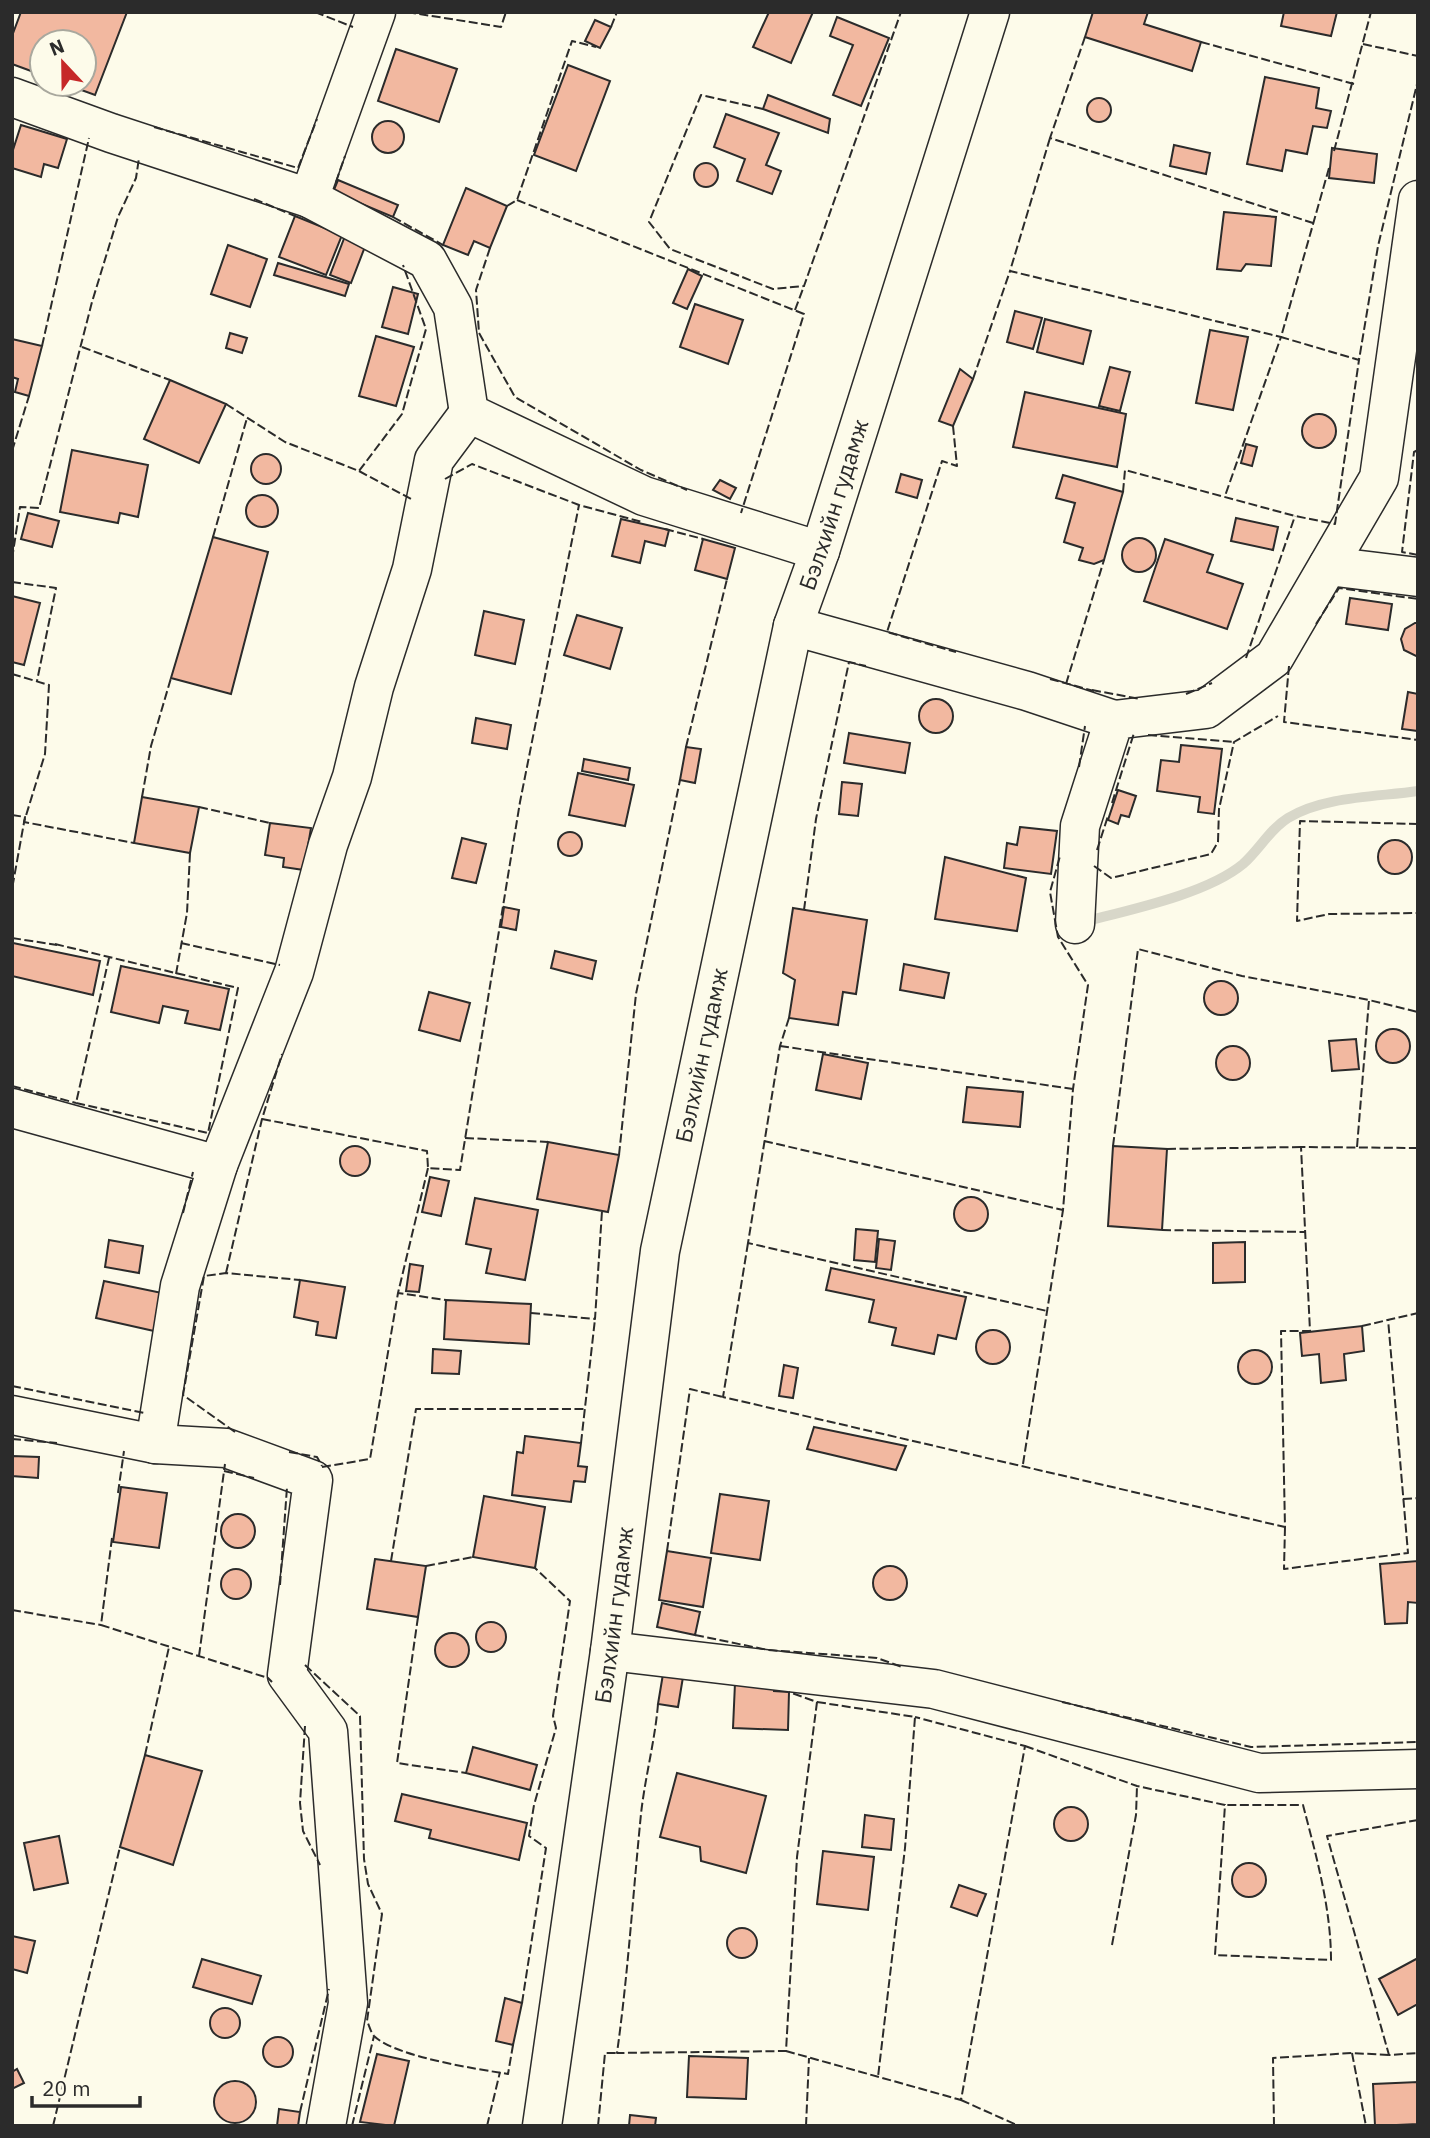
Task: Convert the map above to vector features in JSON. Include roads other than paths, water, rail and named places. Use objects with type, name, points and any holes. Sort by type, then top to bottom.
[{"type":"street","points":[[309,198],[376,12]]},
{"type":"street","name":"Бэлхийн гудамж","points":[[542,2126],[610,1651],[660,1251],[793,626],[820,551],[990,12]]},
{"type":"street","points":[[12,97],[111,133],[309,198],[427,260],[453,307],[469,413],[434,460],[412,569],[374,687],[352,777],[328,845],[294,972],[218,1165],[180,1286],[155,1444]]},
{"type":"street","points":[[793,626],[1027,691],[1114,720],[1206,709],[1274,658],[1379,478],[1418,200]]},
{"type":"street","points":[[469,413],[644,496],[820,551]]},
{"type":"street","points":[[1328,566],[1418,577]]},
{"type":"street","points":[[1075,924],[1080,826],[1114,720]]},
{"type":"street","points":[[12,1108],[218,1165]]},
{"type":"street","points":[[12,1415],[155,1444],[226,1448],[313,1480],[287,1675],[328,1731],[348,2003],[326,2126]]},
{"type":"street","points":[[610,1651],[934,1689],[1259,1773],[1418,1769]]},
{"type":"waterway","points":[[1083,922],[1167,900],[1228,875],[1243,864],[1276,828],[1302,811],[1351,798],[1418,791]]}]
